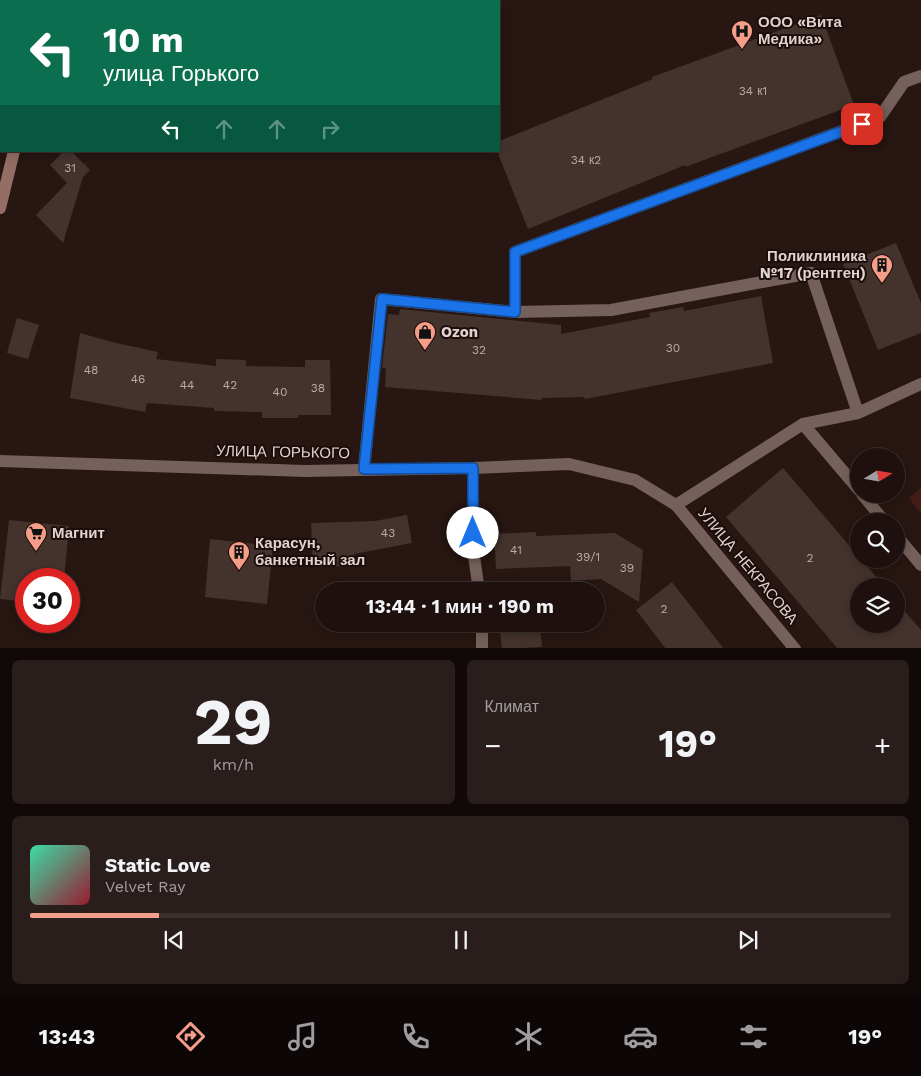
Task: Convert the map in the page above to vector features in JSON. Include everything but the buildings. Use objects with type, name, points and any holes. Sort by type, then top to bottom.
[{"type":"main road","points":[[0,208],[14,152]]},
{"type":"street","points":[[515,312],[515,252],[880,117],[904,82],[921,76]]},
{"type":"street","points":[[364,469],[382,299],[515,312],[611,310],[810,273],[858,413]]},
{"type":"street","points":[[676,505],[803,424],[858,413],[921,384]]},
{"type":"street","points":[[803,424],[850,479]]},
{"type":"street","name":"УЛИЦА ГОРЬКОГО","points":[[0,461],[305,471],[569,464],[636,480],[676,505]]},
{"type":"street","points":[[473,468],[473,549],[478,582]]},
{"type":"street","points":[[869,503],[877,513]]},
{"type":"street","name":"УЛИЦА НЕКРАСОВА","points":[[676,505],[795,648]]},
{"type":"street","points":[[905,546],[921,565]]},
{"type":"street","points":[[482,632],[482,648]]},
{"type":"shaded area","points":[[921,488],[921,514],[909,498]]},
{"type":"place","name":"ООО «Вита Медика»","points":[[742,50]]},
{"type":"place","name":"Поликлиника №17 (рентген)","points":[[882,284]]},
{"type":"place","name":"Ozon","points":[[425,351]]},
{"type":"place","name":"Магнит","points":[[36,552]]},
{"type":"place","name":"Карасун, банкетный зал","points":[[239,571]]},
{"type":"route","points":[[473,533],[473,468],[364,469],[382,299],[515,312],[515,252],[862,124]]}]
